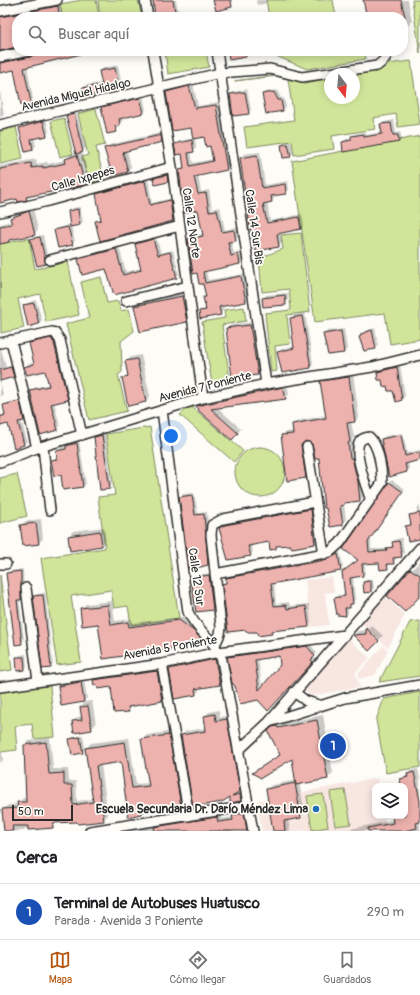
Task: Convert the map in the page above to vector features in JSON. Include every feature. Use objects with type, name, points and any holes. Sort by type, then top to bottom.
[{"type":"street","points":[[0,11],[57,0]]},
{"type":"street","points":[[145,0],[147,12]]},
{"type":"street","points":[[0,57],[12,55]]},
{"type":"street","name":"Calle 12 Norte","points":[[154,56],[172,166],[203,398]]},
{"type":"street","name":"Calle 14 Sur Bis","points":[[218,56],[266,384]]},
{"type":"street","name":"Avenida Miguel Hidalgo","points":[[0,125],[220,73],[270,69],[302,77],[377,66],[386,56]]},
{"type":"street","name":"Calle Ixpepes","points":[[0,212],[48,201],[172,166]]},
{"type":"street","points":[[50,260],[180,226]]},
{"type":"street","points":[[126,301],[188,286]]},
{"type":"street","points":[[0,343],[52,332],[55,333],[60,340],[82,435]]},
{"type":"street","points":[[11,340],[40,448],[50,510]]},
{"type":"street","name":"Avenida 7 Poniente","points":[[0,462],[40,448],[203,398],[266,384],[372,367],[420,355]]},
{"type":"street","name":"Calle 12 Sur","points":[[162,410],[188,612],[193,622],[217,648]]},
{"type":"street","points":[[215,574],[324,554],[336,548],[382,483],[374,441],[369,437],[363,438],[359,442],[358,450],[364,483],[370,498]]},
{"type":"street","points":[[307,447],[324,554]]},
{"type":"street","points":[[253,831],[239,750],[217,648],[221,627],[210,536],[212,525],[223,519],[315,502]]},
{"type":"street","points":[[239,750],[268,722],[420,548]]},
{"type":"street","points":[[26,588],[38,681]]},
{"type":"street","name":"Avenida 5 Poniente","points":[[0,687],[162,664],[217,648],[345,635]]},
{"type":"street","points":[[162,664],[189,816]]},
{"type":"street","points":[[268,722],[319,705],[359,695],[420,685]]},
{"type":"street","points":[[294,692],[301,699],[319,705]]},
{"type":"street","points":[[90,831],[248,806]]},
{"type":"shaded area","points":[[332,577],[334,592],[325,593],[329,625],[310,627],[305,580]]},
{"type":"shaded area","points":[[386,597],[405,615],[388,648],[362,623]]},
{"type":"shaded area","points":[[348,638],[370,658],[355,673],[360,687],[311,696],[303,689]]},
{"type":"shaded area","points":[[383,646],[388,650],[375,675],[359,679],[358,674]]},
{"type":"shaded area","name":"Escuela Secundaria Dr. Darío Méndez Lima","points":[[377,778],[378,783],[372,783],[372,819],[385,819],[387,831],[262,831],[256,801]]},
{"type":"green space","points":[[82,0],[96,0],[98,12],[61,12],[60,4]]},
{"type":"green space","points":[[98,0],[138,0],[141,12],[99,12]]},
{"type":"green space","points":[[266,0],[333,0],[335,12],[268,12]]},
{"type":"green space","points":[[412,0],[420,0],[420,54]]},
{"type":"green space","points":[[166,56],[207,56],[209,67],[168,74]]},
{"type":"green space","points":[[276,56],[366,56],[366,59],[307,69]]},
{"type":"green space","points":[[411,61],[420,124],[398,127],[396,114],[373,118],[375,129],[332,136],[334,149],[294,155],[292,141],[247,147],[244,127],[294,120],[288,79],[305,83],[324,79],[324,104],[360,104],[360,73],[380,70],[388,64]]},
{"type":"green space","points":[[287,74],[288,79],[276,76],[234,81]]},
{"type":"green space","points":[[96,109],[105,145],[96,147],[104,179],[89,183],[82,157],[88,155],[78,114]]},
{"type":"green space","points":[[64,118],[73,154],[60,157],[51,121]]},
{"type":"green space","points":[[16,127],[23,159],[0,164],[0,131]]},
{"type":"green space","points":[[420,136],[420,339],[390,344],[385,313],[315,322],[292,161]]},
{"type":"green space","points":[[301,233],[310,312],[287,315],[290,344],[275,346],[277,371],[271,372],[265,313],[291,310],[289,289],[262,292],[259,258],[283,249],[281,235]]},
{"type":"green space","points":[[29,238],[35,269],[68,262],[79,315],[46,322],[40,294],[18,299],[24,328],[1,333],[0,244]]},
{"type":"green space","points":[[101,277],[107,303],[118,301],[121,311],[129,309],[134,331],[121,341],[122,372],[118,375],[127,411],[89,420],[66,324],[89,318],[81,282]]},
{"type":"green space","points":[[244,307],[246,321],[222,325],[230,381],[212,384],[202,322],[225,318],[224,310]]},
{"type":"green space","points":[[190,405],[243,451],[234,462],[180,415]]},
{"type":"green space","points":[[150,427],[179,618],[131,625],[128,606],[114,608],[111,590],[71,596],[81,662],[57,665],[41,558],[105,548],[98,497],[115,495],[106,434]]},
{"type":"green space","points":[[260,447],[274,451],[281,458],[285,472],[281,486],[274,493],[260,497],[246,493],[239,486],[235,472],[239,458],[246,451]]},
{"type":"green space","points":[[17,474],[27,516],[0,523],[0,478]]},
{"type":"green space","points":[[0,575],[12,670],[0,672]]},
{"type":"green space","points":[[420,621],[420,676],[379,682],[410,622]]},
{"type":"green space","points":[[50,686],[55,737],[34,739],[32,724],[15,726],[17,750],[0,752],[0,691]]},
{"type":"green space","points":[[420,692],[420,767],[386,773],[376,720],[384,699]]},
{"type":"green space","points":[[345,790],[351,824],[335,826],[330,792]]},
{"type":"green space","points":[[323,794],[328,827],[312,830],[307,796]]},
{"type":"building","points":[[153,0],[173,0],[175,12],[154,12]]},
{"type":"building","points":[[213,0],[231,0],[232,7],[216,11]]},
{"type":"building","points":[[363,0],[401,0],[404,12],[366,12]]},
{"type":"building","points":[[58,6],[59,12],[26,12]]},
{"type":"building","points":[[12,15],[12,48],[0,51],[0,17]]},
{"type":"building","points":[[73,56],[24,68],[31,103],[21,105],[14,70],[0,73],[0,63],[30,57]]},
{"type":"building","points":[[229,56],[246,56],[246,57],[229,60]]},
{"type":"building","points":[[115,68],[119,90],[84,97],[82,88],[102,85],[99,71]]},
{"type":"building","points":[[189,86],[195,108],[216,105],[227,170],[194,177],[198,194],[206,193],[209,211],[217,210],[222,232],[234,230],[236,241],[228,242],[231,256],[238,254],[240,264],[203,272],[205,283],[241,276],[246,302],[219,307],[221,315],[200,319],[199,311],[206,310],[203,297],[206,297],[203,284],[199,284],[197,273],[193,274],[188,239],[203,236],[198,210],[184,213],[179,170],[184,169],[182,154],[176,155],[174,144],[192,140],[194,152],[188,153],[190,166],[213,161],[210,146],[206,147],[204,137],[193,139],[191,128],[172,131],[166,92]]},
{"type":"building","points":[[245,92],[249,114],[233,116],[230,94]]},
{"type":"building","points":[[274,92],[278,100],[281,100],[283,111],[266,114],[262,94]]},
{"type":"building","points":[[140,98],[144,113],[119,119],[120,125],[115,126],[117,132],[107,134],[101,107]]},
{"type":"building","points":[[74,114],[83,152],[76,154],[66,116]]},
{"type":"building","points":[[43,121],[47,136],[31,139],[33,150],[25,152],[19,128]]},
{"type":"building","points":[[391,123],[393,135],[398,135],[399,142],[343,152],[342,142],[351,140],[351,136],[364,134],[364,137],[382,134],[380,124]]},
{"type":"building","points":[[161,135],[162,142],[123,152],[128,172],[108,177],[105,170],[110,168],[104,148]]},
{"type":"building","points":[[288,144],[291,157],[283,158],[281,145]]},
{"type":"building","points":[[77,155],[85,185],[26,197],[27,200],[18,202],[17,199],[0,203],[0,169],[31,163],[32,168],[43,166],[43,168],[66,163],[65,159]]},
{"type":"building","points":[[257,155],[262,188],[285,184],[286,194],[271,196],[272,202],[263,204],[267,223],[299,217],[301,229],[277,234],[279,247],[256,251],[250,227],[240,158]]},
{"type":"building","points":[[167,175],[168,182],[155,185],[153,178]]},
{"type":"building","points":[[145,181],[150,205],[170,200],[173,221],[100,241],[95,221],[101,220],[96,194]]},
{"type":"building","points":[[78,209],[80,225],[70,227],[68,211]]},
{"type":"building","points":[[29,211],[35,235],[9,240],[9,242],[0,244],[0,226],[12,224],[10,218]]},
{"type":"building","points":[[68,227],[73,245],[58,248],[54,230]]},
{"type":"building","points":[[40,237],[46,264],[37,266],[30,239]]},
{"type":"building","points":[[153,239],[158,255],[170,252],[177,278],[114,295],[106,269],[82,275],[78,259],[116,249],[123,275],[141,270],[135,244]]},
{"type":"building","points":[[285,295],[286,305],[263,307],[262,298]]},
{"type":"building","points":[[182,296],[187,322],[140,332],[134,306]]},
{"type":"building","points":[[34,303],[39,324],[28,327],[23,305]]},
{"type":"building","points":[[302,316],[311,368],[282,373],[277,352],[294,348],[290,318]]},
{"type":"building","points":[[250,325],[258,375],[232,378],[226,328]]},
{"type":"building","points":[[372,330],[376,349],[364,351],[359,337],[361,334]]},
{"type":"building","points":[[341,331],[344,353],[328,355],[323,334]]},
{"type":"building","points":[[51,338],[54,343],[68,400],[51,404],[58,430],[40,435],[30,390],[49,386],[45,371],[27,375],[24,367],[34,364],[29,343]]},
{"type":"building","points":[[137,359],[146,402],[128,406],[122,378],[128,376],[125,361]]},
{"type":"building","points":[[11,367],[14,377],[0,381],[0,370]]},
{"type":"building","points":[[397,367],[402,400],[396,402],[393,391],[388,391],[387,386],[383,387],[382,380],[378,380],[377,372]]},
{"type":"building","points":[[349,377],[355,422],[347,423],[350,442],[348,443],[350,458],[352,458],[358,482],[360,501],[344,503],[344,505],[340,506],[343,525],[330,527],[326,508],[324,508],[319,458],[315,459],[312,444],[306,441],[301,445],[306,478],[287,481],[281,435],[293,434],[292,424],[326,418],[320,381]]},
{"type":"building","points":[[283,387],[286,399],[211,409],[238,433],[232,440],[199,411],[196,406]]},
{"type":"building","points":[[20,401],[24,421],[18,422],[24,445],[14,448],[8,424],[0,426],[0,417],[5,415],[3,405]]},
{"type":"building","points":[[102,435],[110,489],[100,490],[94,437]]},
{"type":"building","points":[[401,435],[405,456],[420,452],[420,460],[405,464],[407,472],[389,477],[381,439]]},
{"type":"building","points":[[77,443],[83,487],[63,490],[61,475],[54,476],[51,460],[57,459],[56,451],[66,449],[66,446]]},
{"type":"building","points":[[389,482],[403,492],[368,542],[369,552],[387,551],[386,548],[393,547],[392,542],[399,541],[402,557],[393,558],[394,564],[387,564],[388,569],[380,570],[379,563],[362,564],[363,576],[350,578],[353,604],[350,604],[350,608],[345,608],[346,616],[337,615],[334,598],[345,596],[342,572],[358,560],[343,549]]},
{"type":"building","points":[[192,495],[195,515],[204,514],[208,565],[189,570],[179,497]]},
{"type":"building","points":[[311,509],[315,544],[292,548],[290,545],[276,546],[276,549],[270,550],[269,542],[248,546],[251,556],[228,560],[219,528],[225,525]]},
{"type":"building","points":[[420,513],[420,539],[408,541],[405,526],[411,525],[409,515]]},
{"type":"building","points":[[36,523],[39,544],[23,546],[20,525]]},
{"type":"building","points":[[100,531],[102,546],[70,551],[68,536]]},
{"type":"building","points":[[338,554],[341,571],[271,584],[274,606],[286,605],[287,609],[306,606],[309,627],[271,631],[272,634],[258,636],[257,632],[246,632],[246,630],[228,632],[222,584],[226,583],[226,578],[325,560]]},
{"type":"building","points":[[410,569],[420,575],[420,596],[405,612],[387,596]]},
{"type":"building","points":[[21,571],[21,600],[17,600],[22,644],[15,645],[6,573]]},
{"type":"building","points":[[209,575],[213,610],[196,612],[191,578]]},
{"type":"building","points":[[371,581],[371,592],[364,593],[363,582]]},
{"type":"building","points":[[43,595],[51,668],[42,669],[33,596]]},
{"type":"building","points":[[108,605],[111,625],[128,622],[129,627],[179,620],[194,631],[205,644],[103,659],[98,624],[82,626],[80,608]]},
{"type":"building","points":[[366,628],[379,641],[369,651],[353,635],[366,634]]},
{"type":"building","points":[[307,646],[315,656],[311,660],[313,662],[268,711],[258,700],[240,704],[235,686],[232,683],[227,657]],"holes":[[[279,656],[280,665],[259,690],[255,660]]]},
{"type":"building","points":[[16,657],[24,657],[25,670],[17,671]]},
{"type":"building","points":[[215,659],[220,685],[195,689],[196,695],[174,699],[169,669]]},
{"type":"building","points":[[157,671],[162,701],[128,707],[129,712],[114,713],[111,687],[98,689],[97,685],[94,686],[93,680]]},
{"type":"building","points":[[81,682],[84,702],[61,706],[58,686]]},
{"type":"building","points":[[88,706],[92,730],[74,733],[72,721],[82,720],[80,707]]},
{"type":"building","points":[[215,714],[216,721],[227,719],[240,791],[232,796],[240,794],[241,801],[230,803],[230,797],[222,802],[193,807],[181,735],[206,731],[204,716]]},
{"type":"building","points":[[317,720],[328,779],[296,785],[292,759],[261,778],[252,773],[280,755],[268,731],[272,727],[277,726],[278,728]]},
{"type":"building","points":[[169,735],[181,806],[141,812],[141,814],[128,817],[121,762],[96,766],[104,821],[78,824],[77,822],[53,823],[53,828],[28,830],[28,826],[12,826],[13,831],[4,831],[2,809],[18,808],[17,802],[26,802],[24,745],[46,742],[49,774],[64,773],[64,785],[72,785],[73,805],[93,802],[85,748],[125,742],[132,788],[149,786],[141,739]]},
{"type":"building","points":[[80,737],[83,753],[72,755],[69,739]]},
{"type":"building","points":[[414,772],[420,801],[420,822],[416,823],[417,828],[404,831],[368,831],[368,828],[393,823],[392,819],[408,819],[408,783],[401,783],[400,779],[408,777],[407,774]]},
{"type":"building","points":[[295,783],[301,818],[284,821],[285,831],[273,831],[266,789]]},
{"type":"building","points":[[244,813],[247,831],[155,831],[154,827],[217,817],[218,822],[233,820],[232,815]]},
{"type":"place","name":"Terminal de Autobuses Huatusco","points":[[333,746]]},
{"type":"place","name":"Escuela Secundaria Dr. Darío Méndez Lima","points":[[316,809]]}]
